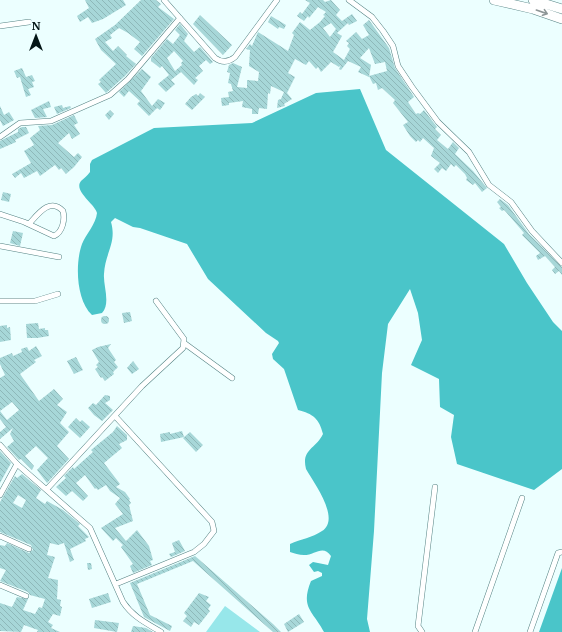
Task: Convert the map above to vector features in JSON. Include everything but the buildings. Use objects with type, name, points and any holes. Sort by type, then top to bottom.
[{"type":"highway","points":[[494,0],[533,9],[562,19]]},
{"type":"highway","points":[[533,0],[562,9]]},
{"type":"street","points":[[164,0],[216,58],[226,62],[231,61],[238,53],[277,0]]},
{"type":"street","points":[[349,0],[372,17],[384,30],[393,46],[398,66],[438,122],[469,152],[489,185],[511,202],[532,231],[562,263]]},
{"type":"street","points":[[0,137],[20,123],[51,120],[110,95],[128,79],[180,18]]},
{"type":"street","points":[[0,26],[29,22]]},
{"type":"street","points":[[0,214],[29,224],[50,235],[57,234],[62,227],[63,211],[59,206],[49,206],[40,212],[29,224]]},
{"type":"street","points":[[0,246],[59,257]]},
{"type":"street","points":[[0,301],[35,301],[58,294]]},
{"type":"street","points":[[47,489],[142,386],[183,348],[184,339],[156,301]]},
{"type":"street","points":[[184,343],[232,378]]},
{"type":"street","points":[[115,416],[212,522],[214,531],[204,544],[194,552],[116,584]]},
{"type":"street","points":[[0,445],[17,464],[90,528],[129,612],[161,632]]},
{"type":"street","points":[[0,495],[1,488],[17,464]]},
{"type":"street","points":[[422,632],[418,626],[435,487]]},
{"type":"street","points":[[475,632],[522,498]]},
{"type":"street","points":[[0,536],[30,549]]},
{"type":"street","points":[[530,632],[558,553],[562,552]]},
{"type":"street","points":[[0,585],[26,596]]},
{"type":"shaded area","points":[[360,89],[386,150],[504,244],[527,283],[553,322],[562,331],[562,469],[534,490],[457,464],[451,437],[454,415],[440,407],[439,379],[411,365],[422,340],[418,313],[410,289],[388,324],[382,373],[374,531],[367,619],[370,632],[324,632],[309,609],[307,603],[308,590],[311,581],[322,576],[322,573],[318,571],[314,572],[309,565],[313,562],[328,565],[331,556],[322,550],[308,555],[290,552],[290,544],[322,531],[327,525],[329,518],[324,501],[306,469],[305,462],[307,453],[323,434],[320,424],[315,418],[308,413],[298,410],[284,369],[273,359],[272,354],[279,343],[278,341],[266,333],[208,279],[187,244],[133,227],[115,218],[111,222],[113,236],[106,260],[104,274],[106,294],[105,309],[102,313],[92,315],[83,300],[80,291],[78,281],[78,261],[82,244],[95,221],[97,213],[82,193],[79,185],[90,172],[90,164],[92,160],[154,128],[252,123],[316,93]]},
{"type":"shaded area","points":[[562,568],[562,632],[539,632]]},
{"type":"shaded area","points":[[225,606],[260,632],[206,632]]}]
